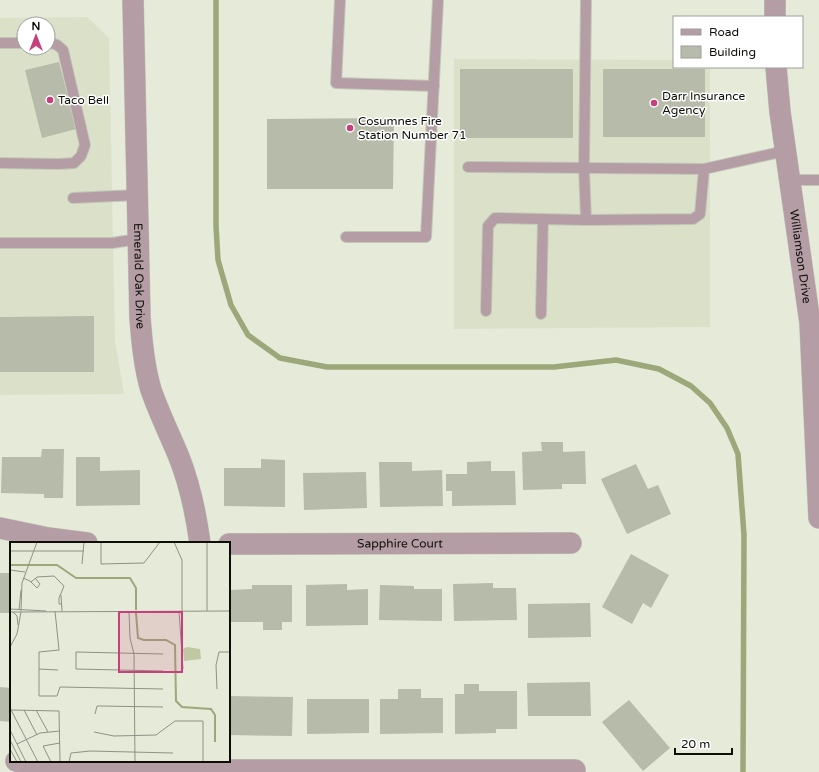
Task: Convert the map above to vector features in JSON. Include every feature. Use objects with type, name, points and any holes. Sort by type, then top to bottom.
[{"type":"street","name":"Emerald Oak Drive","points":[[132,0],[140,318],[145,366],[159,412],[179,456],[186,476],[196,517],[200,542]]},
{"type":"street","points":[[775,0],[775,16]]},
{"type":"street","name":"Williamson Drive","points":[[776,68],[785,151],[810,323],[819,518]]},
{"type":"street","points":[[0,528],[48,538],[79,542]]},
{"type":"street","name":"Sapphire Court","points":[[230,544],[571,543]]},
{"type":"street","points":[[0,758],[10,760]]},
{"type":"street","points":[[23,762],[57,767],[104,770],[201,768],[575,770]]},
{"type":"lane","points":[[340,0],[336,83],[434,86]]},
{"type":"lane","points":[[346,237],[426,237],[438,0]]},
{"type":"lane","points":[[586,0],[584,168],[586,220]]},
{"type":"lane","points":[[0,43],[16,43]]},
{"type":"lane","points":[[0,163],[74,163],[81,156],[85,145],[63,50],[56,45]]},
{"type":"lane","points":[[468,167],[704,169],[785,151]]},
{"type":"lane","points":[[486,311],[488,226],[495,218],[586,220],[693,219],[700,214],[704,169]]},
{"type":"lane","points":[[789,180],[819,180]]},
{"type":"lane","points":[[73,198],[138,195]]},
{"type":"lane","points":[[541,314],[543,219]]},
{"type":"lane","points":[[0,243],[112,243],[138,239]]},
{"type":"shaded area","points":[[56,17],[87,17],[109,38],[115,341],[124,394],[0,395],[0,18],[16,18],[16,56],[56,56]]},
{"type":"shaded area","points":[[454,59],[673,60],[673,68],[710,68],[710,327],[454,329]]},
{"type":"building","name":"Taco Bell","points":[[59,62],[76,129],[42,138],[25,70]]},
{"type":"building","points":[[460,69],[573,69],[573,138],[460,138]]},
{"type":"building","name":"Darr Insurance Agency","points":[[603,69],[705,69],[705,137],[603,137]]},
{"type":"building","points":[[394,118],[393,189],[267,189],[267,119]]},
{"type":"building","points":[[94,316],[94,372],[0,372],[0,317]]},
{"type":"building","points":[[541,442],[563,442],[563,452],[585,451],[586,484],[562,484],[562,489],[523,490],[522,452],[542,451]]},
{"type":"building","points":[[42,449],[64,449],[63,498],[44,498],[44,494],[1,493],[2,457],[41,457]]},
{"type":"building","points":[[76,457],[100,457],[100,471],[140,470],[140,505],[76,506]]},
{"type":"building","points":[[261,459],[285,460],[285,507],[224,506],[224,468],[261,468]]},
{"type":"building","points":[[491,461],[491,471],[515,471],[516,505],[452,506],[452,491],[446,491],[446,474],[467,474],[467,462]]},
{"type":"building","points":[[379,462],[412,462],[412,471],[442,470],[443,506],[380,507]]},
{"type":"building","points":[[636,464],[648,489],[658,485],[671,514],[627,534],[601,479]]},
{"type":"building","points":[[366,472],[367,508],[304,510],[303,473]]},
{"type":"building","points":[[631,554],[669,575],[651,608],[643,603],[632,624],[602,607]]},
{"type":"building","points":[[0,573],[10,573],[10,613],[0,613]]},
{"type":"building","points":[[493,583],[493,588],[516,588],[517,620],[454,621],[453,584]]},
{"type":"building","points":[[347,584],[347,590],[368,589],[368,625],[306,626],[306,585]]},
{"type":"building","points":[[252,585],[292,585],[292,622],[282,622],[282,630],[263,630],[263,622],[230,622],[230,590],[252,589]]},
{"type":"building","points":[[380,585],[414,586],[414,589],[442,589],[442,621],[379,620]]},
{"type":"building","points":[[590,603],[591,637],[528,638],[528,604]]},
{"type":"building","points":[[590,682],[591,716],[528,716],[527,683]]},
{"type":"building","points":[[464,684],[479,684],[479,691],[517,691],[517,729],[496,729],[496,733],[455,734],[455,694],[464,694]]},
{"type":"building","points":[[0,687],[10,688],[10,722],[0,721]]},
{"type":"building","points":[[398,689],[421,689],[421,698],[443,698],[443,733],[380,734],[380,699],[398,699]]},
{"type":"building","points":[[230,696],[293,697],[292,736],[230,735]]},
{"type":"building","points":[[307,699],[369,699],[369,733],[307,734]]},
{"type":"building","points":[[629,700],[670,748],[643,771],[602,722]]},
{"type":"waterway","points":[[216,0],[216,226],[218,260],[231,305],[248,335],[280,358],[327,367],[554,367],[616,360],[659,369],[691,386],[710,403],[727,428],[738,454],[744,535],[743,772]]},
{"type":"place","name":"Taco Bell","points":[[50,100]]},
{"type":"place","name":"Darr Insurance Agency","points":[[654,103]]},
{"type":"place","name":"Cosumnes Fire Station Number 71","points":[[350,128]]}]
